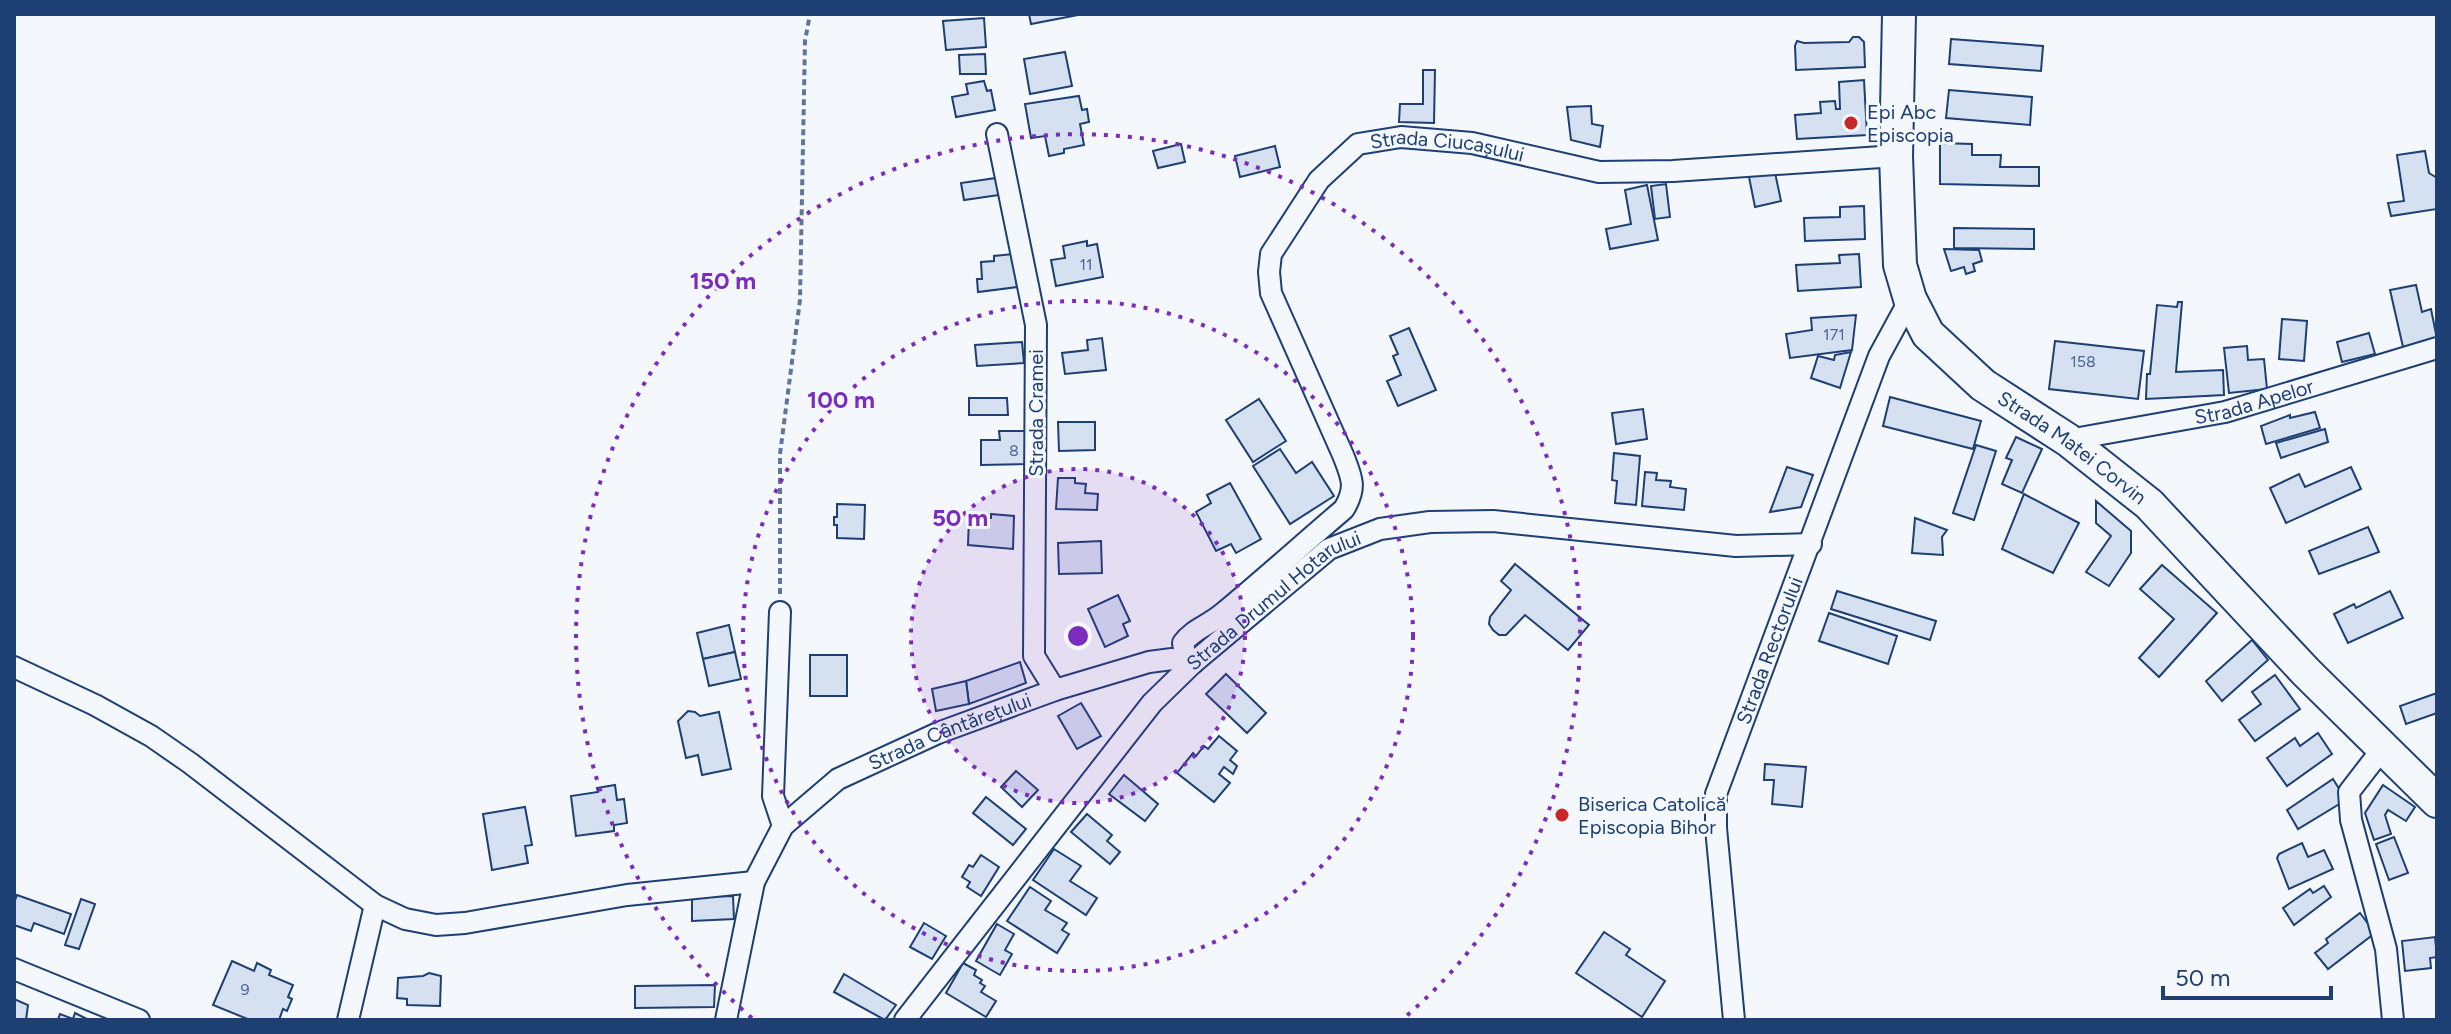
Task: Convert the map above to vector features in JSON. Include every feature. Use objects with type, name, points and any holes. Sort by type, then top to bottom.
[{"type":"main road","name":"Strada Matei Corvin","points":[[1899,14],[1896,156],[1900,265],[1910,299],[1928,334],[1983,385],[2068,440],[2149,504],[2306,672],[2437,801]]},
{"type":"street","name":"Strada Cramei","points":[[997,134],[1036,325],[1034,656],[1055,690]]},
{"type":"street","name":"Strada Ciucașului","points":[[1193,663],[1185,654],[1183,643],[1189,635],[1210,625],[1231,607],[1344,509],[1352,495],[1353,480],[1271,293],[1269,272],[1271,254],[1319,180],[1358,144],[1401,137],[1472,143],[1599,172],[1673,171],[1896,156]]},
{"type":"street","name":"Strada Rectorului","points":[[1734,1020],[1716,828],[1716,794],[1879,356],[1910,299]]},
{"type":"street","name":"Strada Apelor","points":[[2068,440],[2225,412],[2437,348]]},
{"type":"street","name":"Strada Drumul Hotarului","points":[[905,1020],[1152,703],[1193,663],[1329,549],[1380,529],[1430,522],[1493,521],[1736,546],[1811,544]]},
{"type":"street","points":[[780,612],[773,796],[783,826]]},
{"type":"street","name":"Strada Cântărețului","points":[[726,1020],[754,882],[783,826],[838,779],[938,733],[1055,690],[1149,662],[1172,659],[1193,663]]},
{"type":"street","points":[[14,667],[95,705],[151,736],[375,905],[405,919],[436,925],[465,923],[627,895],[754,882]]},
{"type":"street","points":[[2383,748],[2349,792],[2351,820],[2386,949],[2393,1020]]},
{"type":"street","points":[[348,1020],[375,905]]},
{"type":"street","points":[[14,969],[139,1020]]},
{"type":"path","points":[[780,612],[780,454],[800,300],[805,41],[810,14]]},
{"type":"building","points":[[1029,14],[1083,14],[1031,24]]},
{"type":"building","points":[[984,18],[986,47],[946,50],[943,21]]},
{"type":"building","points":[[1853,37],[1859,37],[1864,42],[1865,67],[1796,70],[1797,41],[1849,42]]},
{"type":"building","points":[[1951,39],[2043,46],[2041,71],[1949,64]]},
{"type":"building","points":[[1065,52],[1072,86],[1030,94],[1024,59]]},
{"type":"building","points":[[985,54],[986,74],[960,74],[959,55]]},
{"type":"building","points":[[1423,70],[1435,70],[1434,123],[1399,122],[1400,104],[1423,104]]},
{"type":"building","points":[[1864,80],[1867,135],[1797,139],[1795,115],[1821,113],[1820,102],[1835,101],[1836,109],[1840,109],[1839,82]]},
{"type":"building","points":[[984,81],[987,91],[991,90],[995,110],[956,117],[952,97],[968,94],[966,84]]},
{"type":"building","points":[[1949,90],[2032,97],[2030,125],[1946,118]]},
{"type":"building","points":[[1079,96],[1082,110],[1087,109],[1089,122],[1080,124],[1084,145],[1049,156],[1045,136],[1031,138],[1025,104]]},
{"type":"building","points":[[1591,106],[1592,124],[1603,126],[1600,147],[1571,140],[1567,107]]},
{"type":"building","points":[[1940,143],[1972,144],[1972,155],[2001,155],[2000,167],[2039,167],[2039,186],[1940,184]]},
{"type":"building","points":[[1181,144],[1185,162],[1158,168],[1153,151]]},
{"type":"building","points":[[1275,146],[1280,167],[1240,177],[1235,156]]},
{"type":"building","points":[[2425,151],[2429,173],[2437,178],[2437,209],[2391,216],[2388,203],[2404,201],[2397,155]]},
{"type":"building","points":[[1774,168],[1781,201],[1755,207],[1748,172]]},
{"type":"building","points":[[1003,177],[1006,194],[964,200],[961,183]]},
{"type":"building","points":[[1666,184],[1670,217],[1655,219],[1651,186]]},
{"type":"building","points":[[1647,185],[1658,240],[1610,249],[1606,229],[1631,224],[1625,190]]},
{"type":"building","points":[[1864,206],[1865,239],[1805,241],[1804,218],[1840,217],[1840,207]]},
{"type":"building","points":[[1954,228],[2034,229],[2034,249],[1954,248]]},
{"type":"building","points":[[1087,241],[1087,246],[1097,244],[1103,277],[1056,286],[1051,260],[1065,258],[1063,246]]},
{"type":"building","points":[[1944,249],[1979,250],[1982,261],[1973,264],[1975,271],[1966,274],[1964,267],[1951,271]]},
{"type":"building","points":[[1013,254],[1017,287],[978,292],[977,279],[982,279],[981,262],[994,261],[994,256]]},
{"type":"building","points":[[1859,254],[1861,287],[1798,291],[1796,265],[1840,263],[1839,255]]},
{"type":"building","points":[[2416,285],[2422,312],[2431,309],[2437,339],[2403,347],[2390,290]]},
{"type":"building","points":[[2178,302],[2182,302],[2176,372],[2223,370],[2224,395],[2146,399],[2157,305],[2177,307]]},
{"type":"building","points":[[1856,315],[1852,350],[1790,358],[1786,334],[1812,330],[1811,318]]},
{"type":"building","points":[[2282,319],[2307,321],[2304,361],[2279,359]]},
{"type":"building","points":[[1409,328],[1436,390],[1398,406],[1387,381],[1401,375],[1393,356],[1398,354],[1390,336]]},
{"type":"building","points":[[2369,333],[2375,354],[2342,362],[2337,342]]},
{"type":"building","points":[[1102,338],[1106,370],[1065,374],[1062,353],[1088,350],[1087,340]]},
{"type":"building","points":[[2055,341],[2144,351],[2138,399],[2049,389]]},
{"type":"building","points":[[1022,342],[1024,363],[977,366],[975,345]]},
{"type":"building","points":[[2247,346],[2248,360],[2264,359],[2267,389],[2229,393],[2224,348]]},
{"type":"building","points":[[1851,352],[1840,388],[1811,378],[1818,356],[1834,360],[1835,355]]},
{"type":"building","points":[[1890,397],[1981,421],[1973,449],[1883,426]]},
{"type":"building","points":[[969,398],[1007,398],[1008,415],[969,415]]},
{"type":"building","points":[[1259,399],[1286,441],[1253,462],[1226,420]]},
{"type":"building","points":[[1643,409],[1647,439],[1616,444],[1612,413]]},
{"type":"building","points":[[2315,412],[2320,428],[2266,444],[2261,426],[2290,415],[2290,418]]},
{"type":"building","points":[[1058,422],[1095,422],[1095,450],[1059,451]]},
{"type":"building","points":[[2325,429],[2328,442],[2281,458],[2276,443]]},
{"type":"building","points":[[999,431],[1026,431],[1026,464],[981,465],[981,440],[1000,440]]},
{"type":"building","points":[[2016,437],[2042,449],[2022,493],[2002,484],[2012,460],[2006,458]]},
{"type":"building","points":[[1976,445],[1996,451],[1974,520],[1953,513]]},
{"type":"building","points":[[1280,449],[1296,473],[1312,462],[1334,496],[1290,524],[1253,466]]},
{"type":"building","points":[[1614,453],[1640,456],[1636,505],[1615,503],[1617,481],[1612,480]]},
{"type":"building","points":[[1787,467],[1813,475],[1801,507],[1770,512]]},
{"type":"building","points":[[2351,467],[2361,489],[2286,523],[2270,488],[2299,474],[2305,487]]},
{"type":"building","points":[[1645,472],[1657,473],[1656,480],[1671,481],[1670,487],[1686,489],[1684,510],[1642,506]]},
{"type":"building","points":[[1058,478],[1075,478],[1075,483],[1086,484],[1085,493],[1098,494],[1097,510],[1056,509]]},
{"type":"building","points":[[1230,483],[1261,539],[1236,553],[1231,544],[1216,551],[1196,512],[1211,503],[1207,495]]},
{"type":"building","points":[[2024,494],[2079,523],[2053,573],[2002,549]]},
{"type":"building","points":[[2096,501],[2131,531],[2131,553],[2109,586],[2086,572],[2111,536],[2096,523]]},
{"type":"building","points":[[837,504],[865,505],[864,539],[837,538],[834,517],[837,517]]},
{"type":"building","points":[[991,514],[1014,516],[1013,549],[968,545],[969,517],[991,518]]},
{"type":"building","points":[[1915,518],[1947,530],[1942,537],[1943,555],[1912,553]]},
{"type":"building","points":[[2368,527],[2379,552],[2319,574],[2309,551]]},
{"type":"building","points":[[1101,541],[1102,573],[1059,574],[1058,543]]},
{"type":"building","points":[[1515,564],[1589,625],[1568,650],[1525,615],[1506,635],[1499,635],[1489,624],[1490,617],[1511,590],[1501,581]]},
{"type":"building","points":[[2162,565],[2217,613],[2159,677],[2139,658],[2174,619],[2140,589]]},
{"type":"building","points":[[1837,591],[1936,621],[1930,640],[1831,609]]},
{"type":"building","points":[[2390,591],[2403,618],[2348,643],[2334,614],[2354,604],[2356,608]]},
{"type":"building","points":[[1118,595],[1130,621],[1123,624],[1128,636],[1105,647],[1088,609]]},
{"type":"building","points":[[1829,613],[1897,636],[1888,664],[1819,641]]},
{"type":"building","points":[[729,625],[735,652],[703,659],[697,633]]},
{"type":"building","points":[[2252,640],[2268,660],[2222,701],[2206,681]]},
{"type":"building","points":[[735,652],[741,679],[709,686],[703,659]]},
{"type":"building","points":[[810,655],[847,655],[847,696],[810,696]]},
{"type":"building","points":[[1020,662],[1026,683],[969,704],[966,681]]},
{"type":"building","points":[[1226,674],[1266,713],[1247,733],[1206,694]]},
{"type":"building","points":[[2275,675],[2300,709],[2255,741],[2239,720],[2261,704],[2252,692]]},
{"type":"building","points":[[966,681],[969,704],[936,711],[932,689]]},
{"type":"building","points":[[2437,693],[2437,713],[2406,724],[2400,706]]},
{"type":"building","points":[[1081,703],[1101,736],[1077,749],[1058,716]]},
{"type":"building","points":[[688,711],[700,716],[719,712],[731,769],[702,775],[698,755],[686,758],[678,721]]},
{"type":"building","points":[[2318,733],[2332,754],[2287,786],[2267,758],[2295,738],[2300,746]]},
{"type":"building","points":[[1219,736],[1237,751],[1230,760],[1237,766],[1233,774],[1224,767],[1219,774],[1230,783],[1214,802],[1177,773],[1193,753],[1196,756],[1204,746],[1208,749]]},
{"type":"building","points":[[1765,764],[1806,767],[1802,807],[1772,804],[1774,780],[1764,780]]},
{"type":"building","points":[[1016,771],[1038,790],[1022,807],[1001,787]]},
{"type":"building","points":[[1124,775],[1158,804],[1145,821],[1109,794]]},
{"type":"building","points":[[2333,779],[2346,800],[2298,829],[2287,810]]},
{"type":"building","points":[[615,785],[617,800],[624,799],[627,823],[614,825],[614,831],[576,836],[571,796],[598,792],[597,788]]},
{"type":"building","points":[[2383,785],[2415,807],[2406,821],[2388,810],[2385,815],[2391,834],[2374,840],[2365,813]]},
{"type":"building","points":[[986,797],[1026,829],[1013,845],[973,813]]},
{"type":"building","points":[[525,807],[532,845],[525,846],[528,863],[492,870],[483,814]]},
{"type":"building","points":[[1087,814],[1112,835],[1107,841],[1120,852],[1110,864],[1071,832]]},
{"type":"building","points":[[2394,837],[2408,873],[2389,880],[2376,844]]},
{"type":"building","points":[[2302,843],[2308,857],[2324,850],[2333,869],[2289,889],[2277,858],[2279,854]]},
{"type":"building","points":[[1054,849],[1081,866],[1070,881],[1097,898],[1086,915],[1033,880]]},
{"type":"building","points":[[981,855],[999,867],[981,896],[967,887],[970,882],[962,877],[969,865],[973,867]]},
{"type":"building","points":[[2324,886],[2331,897],[2294,925],[2283,908],[2310,889],[2313,893]]},
{"type":"building","points":[[1030,887],[1051,901],[1045,910],[1067,923],[1062,930],[1069,934],[1057,953],[1007,921]]},
{"type":"building","points":[[17,895],[71,914],[64,934],[34,923],[31,931],[14,925]]},
{"type":"building","points":[[733,896],[734,919],[692,921],[692,897]]},
{"type":"building","points":[[81,899],[95,904],[79,949],[65,945]]},
{"type":"building","points":[[2360,913],[2375,933],[2328,969],[2315,953],[2328,943],[2326,939]]},
{"type":"building","points":[[924,923],[946,936],[932,959],[910,947]]},
{"type":"building","points":[[997,924],[1014,934],[1005,950],[1012,954],[1000,975],[976,961]]},
{"type":"building","points":[[1604,932],[1630,949],[1626,955],[1665,981],[1642,1017],[1576,973]]},
{"type":"building","points":[[2435,937],[2437,957],[2430,958],[2431,968],[2405,971],[2402,941]]},
{"type":"building","points":[[232,961],[254,971],[257,963],[271,970],[269,975],[293,985],[288,997],[292,999],[279,1020],[250,1020],[213,1005]]},
{"type":"building","points":[[963,963],[976,970],[974,975],[985,986],[981,992],[996,1001],[986,1017],[946,993]]},
{"type":"building","points":[[429,973],[441,976],[440,1006],[407,1005],[407,999],[397,998],[398,978]]},
{"type":"building","points":[[844,974],[896,1005],[885,1020],[834,992]]},
{"type":"building","points":[[715,985],[714,1007],[635,1008],[635,986]]},
{"type":"building","points":[[14,999],[28,1005],[26,1020],[14,1020]]},
{"type":"building","points":[[75,1013],[89,1020],[58,1020],[60,1014],[73,1019]]},
{"type":"place","name":"Epi Abc Episcopia","points":[[1851,123]]},
{"type":"place","name":"Biserica Catolică Episcopia Bihor","points":[[1562,815]]}]
